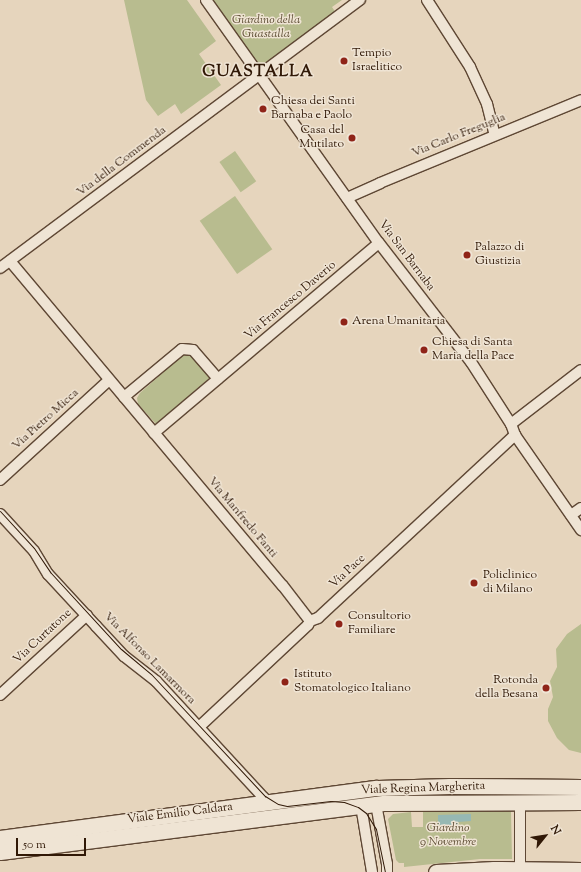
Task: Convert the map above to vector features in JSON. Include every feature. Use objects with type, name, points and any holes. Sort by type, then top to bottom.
[{"type":"main road","name":"Viale Regina Margherita","points":[[266,811],[358,791],[374,789],[519,786],[581,787]]},
{"type":"main road","points":[[519,786],[520,802]]},
{"type":"main road","points":[[374,789],[376,804]]},
{"type":"main road","points":[[358,791],[361,806]]},
{"type":"main road","name":"Viale Regina Margherita","points":[[266,811],[376,804],[581,802]]},
{"type":"main road","name":"Viale Emilio Caldara","points":[[0,838],[266,811]]},
{"type":"main road","name":"Viale Emilio Caldara","points":[[0,852],[266,811]]},
{"type":"main road","points":[[436,872],[520,869],[581,870]]},
{"type":"street","name":"Via San Barnaba","points":[[206,0],[379,243],[471,362],[511,424],[515,435],[581,530]]},
{"type":"street","name":"Via della Commenda","points":[[0,268],[260,76],[360,0]]},
{"type":"street","points":[[427,0],[470,67],[487,104],[496,135]]},
{"type":"street","name":"Via Carlo Freguglia","points":[[347,198],[581,100]]},
{"type":"street","name":"Via Francesco Daverio","points":[[154,433],[379,243]]},
{"type":"street","points":[[10,261],[124,397],[182,349],[193,350],[218,379]]},
{"type":"street","points":[[511,424],[581,370]]},
{"type":"street","name":"Via Pietro Micca","points":[[0,480],[109,380]]},
{"type":"street","name":"Via Manfredo Fanti","points":[[124,397],[283,586],[310,621]]},
{"type":"street","name":"Via Pace","points":[[199,727],[308,625],[310,621],[318,618],[515,435]]},
{"type":"street","points":[[571,515],[581,508]]},
{"type":"street","name":"Via Alfonso Lamarmora","points":[[0,514],[30,546],[48,574],[124,656],[156,681],[264,798],[266,811]]},
{"type":"street","name":"Via Curtatone","points":[[0,695],[87,615]]},
{"type":"street","points":[[520,802],[520,869]]},
{"type":"street","name":"Viale Regina Margherita","points":[[376,804],[387,864],[387,872]]},
{"type":"street","name":"Viale Regina Margherita","points":[[361,806],[372,872]]},
{"type":"green space","points":[[124,0],[187,0],[216,41],[199,54],[221,85],[181,114],[175,104],[158,116],[146,100]]},
{"type":"green space","name":"Giardino della Guastalla","points":[[212,0],[342,0],[332,7],[336,13],[265,63],[257,63]]},
{"type":"green space","points":[[235,151],[256,181],[241,192],[219,162]]},
{"type":"green space","points":[[235,196],[272,249],[237,274],[200,221]]},
{"type":"green space","points":[[188,353],[193,354],[212,376],[156,424],[138,404],[137,398],[140,393],[183,355]]},
{"type":"green space","points":[[581,624],[581,753],[569,750],[557,738],[548,721],[548,709],[553,697],[550,681],[557,667],[556,649],[567,634]]},
{"type":"green space","name":"Giardino 9 Novembre","points":[[511,811],[512,859],[480,859],[404,867],[404,863],[399,863],[396,860],[388,819],[393,814],[411,812],[412,827],[423,827],[423,812]]},
{"type":"water","points":[[471,814],[471,821],[458,822],[458,825],[438,825],[438,815]]},
{"type":"tram line","points":[[0,511],[34,548],[51,573],[121,649],[152,675],[265,796],[278,804],[287,806],[331,801],[344,802],[358,807],[366,813],[376,829],[385,872]]},
{"type":"place","name":"Tempio Israelitico","points":[[344,61]]},
{"type":"place","name":"Chiesa dei Santi Barnaba e Paolo","points":[[263,109]]},
{"type":"place","name":"Casa del Mutilato","points":[[352,138]]},
{"type":"place","name":"Palazzo di Giustizia","points":[[467,255]]},
{"type":"place","name":"Arena Umanitaria","points":[[344,322]]},
{"type":"place","name":"Chiesa di Santa Maria della Pace","points":[[424,350]]},
{"type":"place","name":"Policlinico di Milano","points":[[474,583]]},
{"type":"place","name":"Consultorio Familiare","points":[[339,624]]},
{"type":"place","name":"Istituto Stomatologico Italiano","points":[[285,682]]},
{"type":"place","name":"Rotonda della Besana","points":[[546,688]]},
{"type":"district","name":"GUASTALLA","points":[[258,73]]}]
